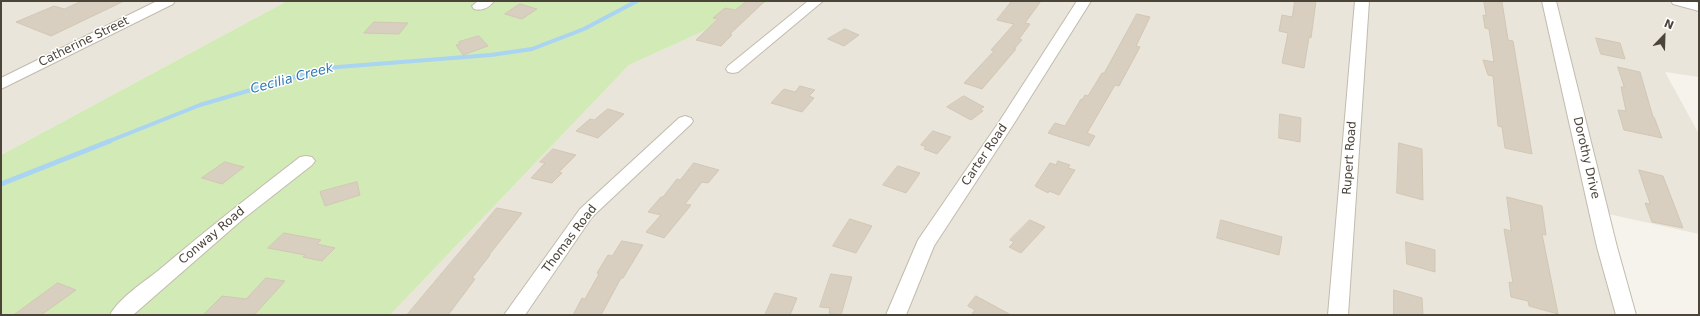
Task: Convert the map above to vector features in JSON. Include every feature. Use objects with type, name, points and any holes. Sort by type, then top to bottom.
[{"type":"street","name":"Catherine Street","points":[[1,84],[168,1]]},
{"type":"street","points":[[733,69],[816,1]]},
{"type":"street","name":"Carter Road","points":[[896,315],[925,245],[1005,125],[1084,1]]},
{"type":"street","name":"Rupert Road","points":[[1338,315],[1362,1]]},
{"type":"street","name":"Dorothy Drive","points":[[1549,1],[1607,247],[1626,315]]},
{"type":"street","points":[[1678,1],[1699,7]]},
{"type":"street","name":"Thomas Road","points":[[514,315],[586,213],[685,121]]},
{"type":"street","name":"Conway Road","points":[[120,315],[136,299],[237,215],[306,161]]},
{"type":"shaded area","points":[[1,1],[287,1],[1,155]]},
{"type":"shaded area","points":[[770,1],[1699,1],[1699,77],[1665,72],[1699,134],[1699,234],[1599,212],[1623,315],[390,315],[629,65]]},
{"type":"green space","points":[[287,1],[770,1],[629,65],[390,315],[1,315],[1,155]]},
{"type":"building","points":[[82,1],[124,1],[51,36],[16,22],[54,6],[64,9]]},
{"type":"building","points":[[747,1],[765,1],[730,34],[732,35],[721,46],[696,40],[718,19],[713,18],[725,8],[735,10]]},
{"type":"building","points":[[1012,1],[1041,1],[1025,23],[1030,24],[1019,39],[1022,40],[1014,49],[1016,49],[982,89],[964,83],[994,51],[991,50],[1014,24],[997,20]]},
{"type":"building","points":[[1295,1],[1316,1],[1311,38],[1309,37],[1304,68],[1282,63],[1288,33],[1279,31],[1282,15],[1292,17]]},
{"type":"building","points":[[1484,1],[1502,2],[1508,40],[1513,41],[1532,154],[1505,148],[1502,127],[1498,126],[1493,76],[1488,75],[1483,60],[1494,62],[1489,29],[1485,28],[1483,15],[1486,16]]},
{"type":"building","points":[[520,4],[537,9],[522,19],[505,14]]},
{"type":"building","points":[[1137,14],[1150,17],[1136,46],[1140,47],[1119,86],[1115,85],[1087,133],[1095,136],[1089,146],[1048,133],[1055,123],[1065,126],[1081,99],[1082,100],[1085,95],[1088,96],[1102,73],[1104,73]]},
{"type":"building","points":[[374,22],[408,23],[399,34],[364,33]]},
{"type":"building","points":[[845,29],[859,35],[844,46],[828,39]]},
{"type":"building","points":[[479,36],[488,46],[463,55],[456,45],[460,44],[459,42]]},
{"type":"building","points":[[1596,38],[1620,43],[1625,59],[1601,54]]},
{"type":"building","points":[[1618,67],[1640,72],[1653,117],[1662,138],[1624,130],[1618,110],[1626,111],[1621,87],[1624,87]]},
{"type":"building","points":[[800,86],[815,90],[809,96],[814,98],[802,112],[771,103],[784,89],[795,92]]},
{"type":"building","points":[[964,96],[984,107],[980,109],[983,111],[971,120],[947,107]]},
{"type":"building","points":[[608,109],[624,114],[598,138],[576,131],[590,119],[594,120]]},
{"type":"building","points":[[1280,114],[1301,118],[1300,142],[1279,138]]},
{"type":"building","points":[[933,131],[951,137],[937,154],[924,149],[926,147],[921,145]]},
{"type":"building","points":[[1399,143],[1422,149],[1423,200],[1397,193]]},
{"type":"building","points":[[553,149],[576,155],[559,172],[562,173],[552,183],[531,178],[545,163],[540,162]]},
{"type":"building","points":[[1058,161],[1070,165],[1068,168],[1075,170],[1059,195],[1049,191],[1048,193],[1035,186],[1050,163],[1056,165]]},
{"type":"building","points":[[225,162],[244,167],[222,184],[202,178]]},
{"type":"building","points":[[694,163],[719,170],[708,183],[702,182],[685,204],[691,205],[664,238],[646,232],[661,215],[648,212],[661,197],[663,197],[677,179],[680,180]]},
{"type":"building","points":[[898,166],[920,173],[906,193],[883,185]]},
{"type":"building","points":[[1639,170],[1663,176],[1683,228],[1652,222],[1645,203],[1650,204]]},
{"type":"building","points":[[357,182],[360,195],[325,206],[320,192]]},
{"type":"building","points":[[1507,197],[1542,206],[1546,235],[1542,234],[1558,314],[1529,306],[1528,301],[1511,297],[1509,282],[1513,283],[1504,229],[1511,231]]},
{"type":"building","points":[[497,208],[522,213],[472,278],[475,279],[448,315],[407,315]]},
{"type":"building","points":[[850,219],[872,226],[856,253],[833,246]]},
{"type":"building","points":[[1030,220],[1045,227],[1021,253],[1009,247],[1014,242],[1010,240]]},
{"type":"building","points":[[1221,220],[1282,237],[1279,255],[1217,238]]},
{"type":"building","points":[[284,233],[321,240],[317,244],[335,248],[322,261],[303,257],[305,255],[268,248]]},
{"type":"building","points":[[622,241],[643,245],[623,278],[621,278],[601,315],[573,315],[582,298],[585,299],[599,274],[597,273],[608,255],[612,256]]},
{"type":"building","points":[[1406,242],[1435,250],[1435,272],[1407,264]]},
{"type":"building","points":[[831,274],[852,277],[841,315],[829,313],[830,308],[820,307]]},
{"type":"building","points":[[266,278],[285,281],[255,314],[203,315],[222,296],[246,299]]},
{"type":"building","points":[[58,283],[76,290],[41,315],[14,315]]},
{"type":"building","points":[[1394,290],[1422,298],[1423,315],[1394,315]]},
{"type":"building","points":[[775,293],[797,298],[790,315],[765,315]]},
{"type":"building","points":[[976,296],[1011,315],[971,315],[975,310],[968,306]]},
{"type":"waterway","name":"Cecilia Creek","points":[[107,142],[200,105],[325,68],[491,55],[532,49],[584,29],[637,1]]},
{"type":"waterway","name":"Cecilia Creek","points":[[1,184],[110,141]]}]
